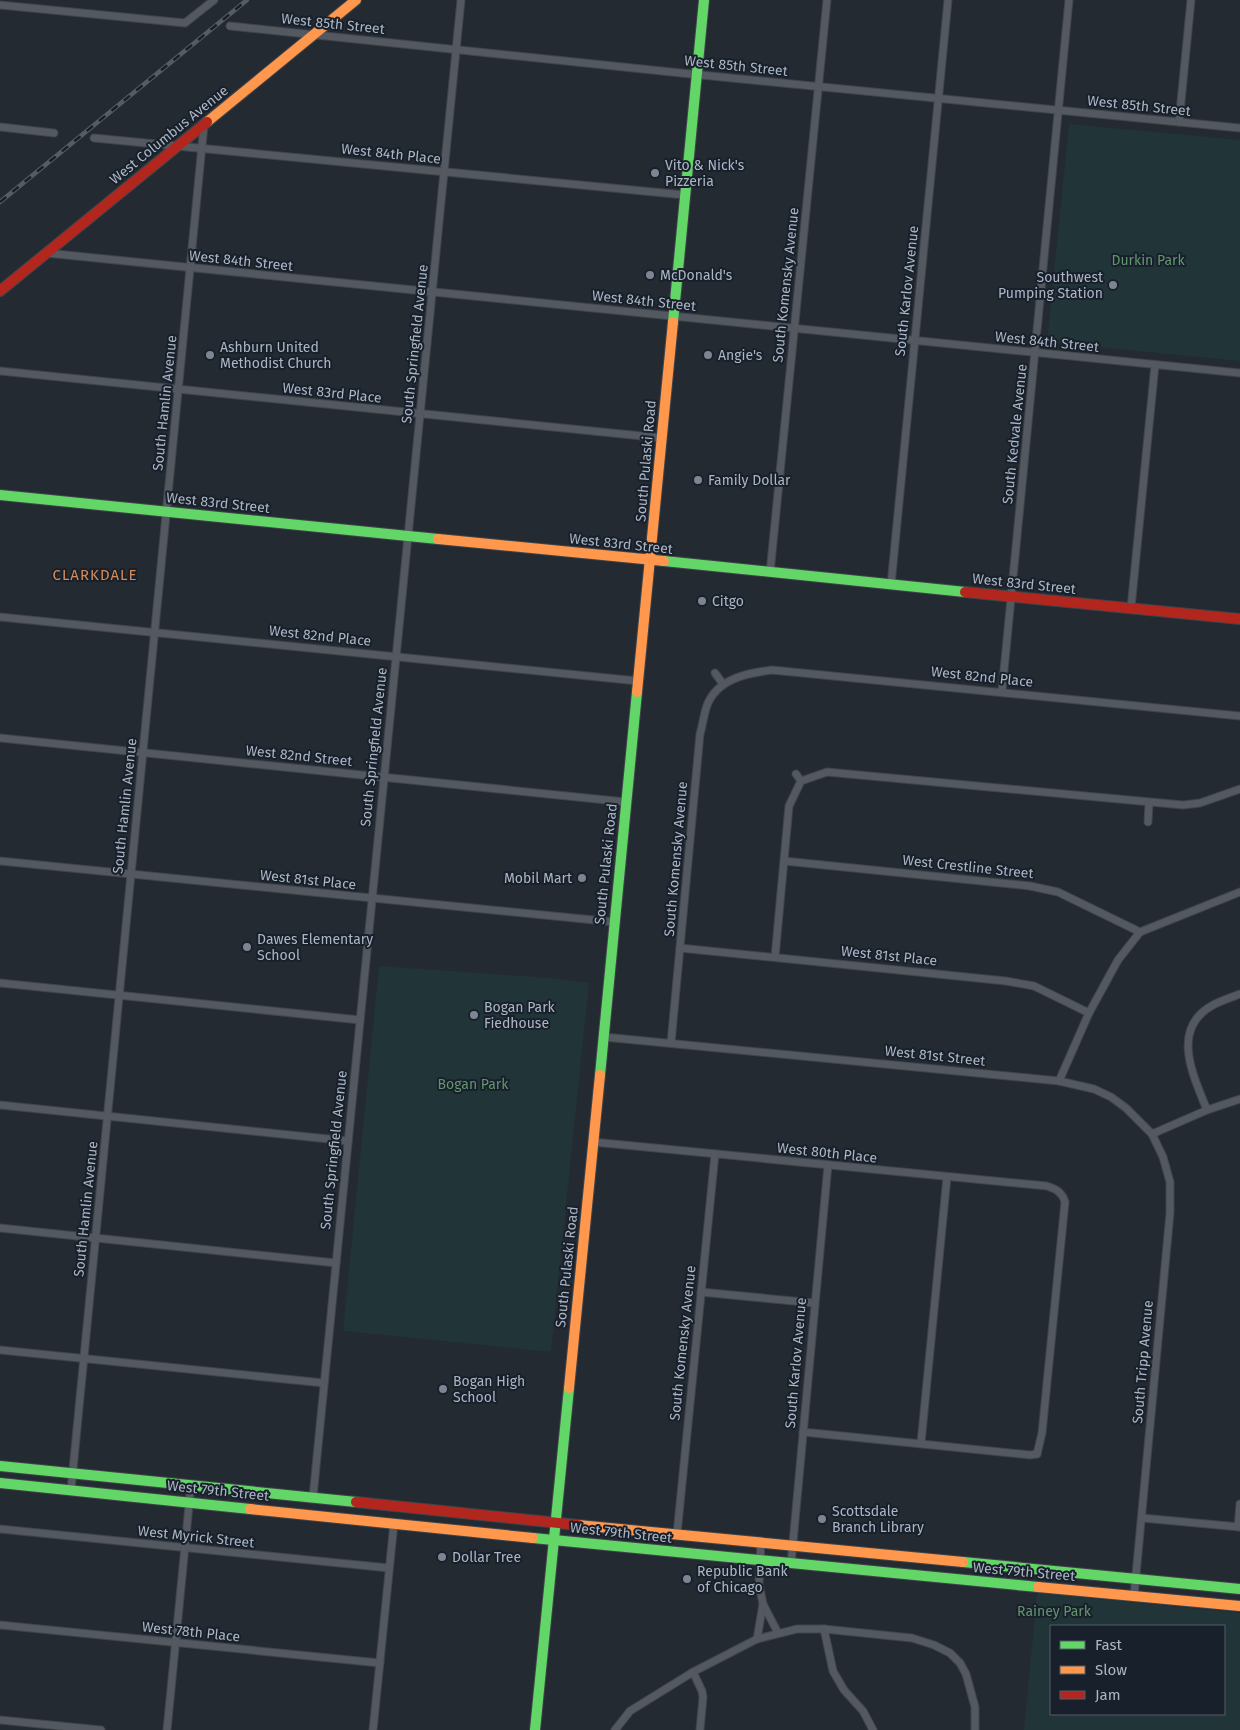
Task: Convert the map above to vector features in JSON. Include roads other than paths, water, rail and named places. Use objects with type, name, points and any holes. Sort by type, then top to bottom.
[{"type":"main road","name":"West Columbus Avenue","points":[[0,291],[356,0]]},
{"type":"main road","name":"South Pulaski Road","points":[[535,1730],[594,1142],[704,0]]},
{"type":"main road","name":"West 83rd Street","points":[[0,495],[1240,619]]},
{"type":"main road","name":"West 79th Street","points":[[0,1466],[555,1523],[1240,1589]]},
{"type":"main road","name":"West 79th Street","points":[[0,1482],[759,1561],[1240,1606]]},
{"type":"street","points":[[0,5],[185,24],[214,0]]},
{"type":"street","name":"South Springfield Avenue","points":[[313,1497],[461,0]]},
{"type":"street","name":"South Komensky Avenue","points":[[770,573],[827,0]]},
{"type":"street","name":"South Karlov Avenue","points":[[891,585],[948,0]]},
{"type":"street","name":"South Kedvale Avenue","points":[[1002,692],[1069,0]]},
{"type":"street","points":[[1179,122],[1190,0]]},
{"type":"street","name":"West 85th Street","points":[[230,26],[1240,128]]},
{"type":"street","name":"South Hamlin Avenue","points":[[71,1490],[204,125]]},
{"type":"street","points":[[0,127],[54,133]]},
{"type":"street","name":"West 84th Place","points":[[94,138],[685,195]]},
{"type":"street","name":"West 84th Street","points":[[46,254],[1240,374]]},
{"type":"street","points":[[1131,608],[1155,365]]},
{"type":"street","name":"West 83rd Place","points":[[0,371],[662,438]]},
{"type":"street","name":"West 82nd Place","points":[[0,616],[638,681]]},
{"type":"street","name":"West 82nd Place","points":[[723,684],[748,673],[772,670],[1240,716]]},
{"type":"street","points":[[715,673],[723,684]]},
{"type":"street","name":"South Komensky Avenue","points":[[671,1043],[700,734],[708,702],[723,684]]},
{"type":"street","name":"West 82nd Street","points":[[0,738],[626,802]]},
{"type":"street","points":[[775,957],[789,806],[802,781],[827,772],[1183,805],[1200,803],[1240,789]]},
{"type":"street","points":[[796,774],[802,781]]},
{"type":"street","points":[[1148,822],[1149,803]]},
{"type":"street","name":"West 81st Place","points":[[0,861],[614,922]]},
{"type":"street","name":"West Crestline Street","points":[[784,861],[1030,886],[1058,892],[1140,932]]},
{"type":"street","points":[[1059,1081],[1089,1013],[1118,960],[1140,932],[1240,892]]},
{"type":"street","name":"West 81st Place","points":[[680,948],[1006,981],[1034,986],[1089,1013]]},
{"type":"street","points":[[0,983],[360,1020]]},
{"type":"street","points":[[1206,1110],[1188,1060],[1188,1037],[1196,1018],[1213,1004],[1240,994]]},
{"type":"street","name":"West 81st Street","points":[[604,1037],[1059,1081],[1094,1089],[1111,1097],[1126,1108],[1152,1134]]},
{"type":"street","points":[[1152,1134],[1206,1110],[1240,1099]]},
{"type":"street","points":[[0,1105],[348,1142]]},
{"type":"street","name":"South Tripp Avenue","points":[[1134,1596],[1170,1213],[1170,1182],[1163,1157],[1152,1134]]},
{"type":"street","name":"West 80th Place","points":[[594,1142],[1047,1186],[1057,1190],[1063,1196],[1065,1202],[1040,1457],[921,1443]]},
{"type":"street","name":"South Komensky Avenue","points":[[676,1534],[715,1154]]},
{"type":"street","name":"South Karlov Avenue","points":[[791,1564],[828,1165]]},
{"type":"street","points":[[802,1432],[921,1443],[947,1177]]},
{"type":"street","points":[[0,1228],[336,1263]]},
{"type":"street","points":[[701,1292],[814,1303]]},
{"type":"street","points":[[0,1350],[324,1383]]},
{"type":"street","points":[[166,1730],[191,1485]]},
{"type":"street","points":[[1142,1518],[1239,1527],[1240,1504]]},
{"type":"street","points":[[373,1730],[394,1523]]},
{"type":"street","name":"West Myrick Street","points":[[0,1529],[389,1568]]},
{"type":"street","points":[[761,1542],[759,1584],[763,1604],[778,1633]]},
{"type":"street","points":[[757,1639],[763,1604]]},
{"type":"street","name":"West 78th Place","points":[[0,1624],[380,1663]]},
{"type":"street","points":[[615,1730],[630,1711],[693,1672],[757,1639],[797,1628],[912,1638],[934,1645],[950,1653],[960,1663],[966,1674],[975,1706],[975,1730]]},
{"type":"street","points":[[824,1629],[834,1672],[844,1690],[863,1712],[873,1730]]},
{"type":"street","points":[[693,1672],[704,1697],[700,1730]]},
{"type":"street","points":[[0,1720],[101,1730]]},
{"type":"railway","points":[[0,202],[247,0]]},
{"type":"place","name":"Vito & Nick's Pizzeria","points":[[655,173]]},
{"type":"place","name":"McDonald's","points":[[650,275]]},
{"type":"place","name":"Southwest Pumping Station","points":[[1113,285]]},
{"type":"place","name":"Ashburn United Methodist Church","points":[[210,355]]},
{"type":"place","name":"Angie's","points":[[708,355]]},
{"type":"place","name":"Family Dollar","points":[[698,480]]},
{"type":"place","name":"Citgo","points":[[702,601]]},
{"type":"place","name":"Mobil Mart","points":[[582,878]]},
{"type":"place","name":"Dawes Elementary School","points":[[247,947]]},
{"type":"place","name":"Bogan Park Fiedhouse","points":[[474,1015]]},
{"type":"place","name":"Bogan High School","points":[[443,1389]]},
{"type":"place","name":"Scottsdale Branch Library","points":[[822,1519]]},
{"type":"place","name":"Dollar Tree","points":[[442,1557]]},
{"type":"place","name":"Republic Bank of Chicago","points":[[687,1579]]},
{"type":"district","name":"CLARKDALE","points":[[95,575]]},
{"type":"park label","name":"Durkin Park","points":[[1148,260]]},
{"type":"park label","name":"Bogan Park","points":[[473,1084]]},
{"type":"park label","name":"Rainey Park","points":[[1054,1611]]}]
